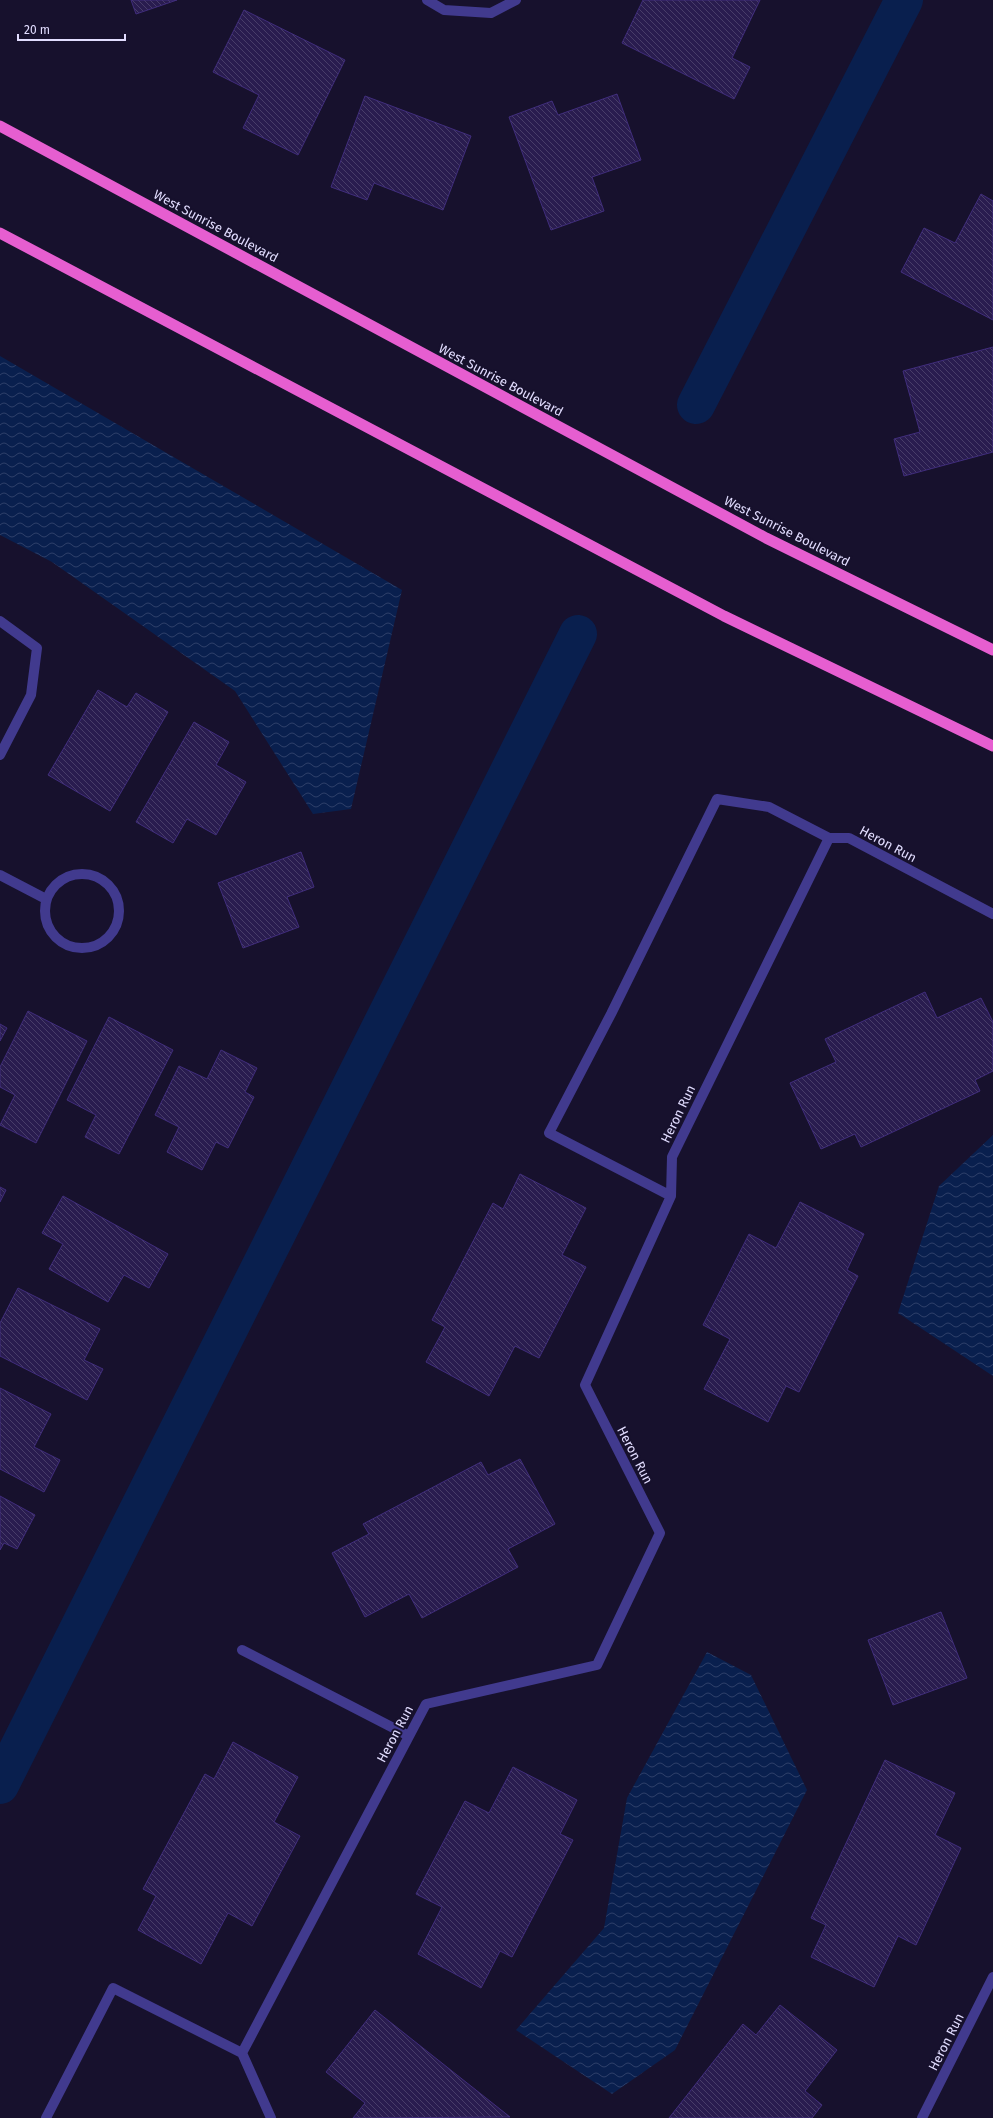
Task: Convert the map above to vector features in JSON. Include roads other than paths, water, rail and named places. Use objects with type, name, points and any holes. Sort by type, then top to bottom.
[{"type":"highway","name":"West Sunrise Boulevard","points":[[0,126],[766,538],[993,650]]},
{"type":"highway","points":[[0,233],[724,616],[993,746]]},
{"type":"street","points":[[427,0],[444,10],[491,13],[516,0]]},
{"type":"street","points":[[0,620],[37,648],[31,695],[0,755]]},
{"type":"street","points":[[671,1196],[549,1133],[614,1007],[717,799],[769,807],[829,838]]},
{"type":"street","name":"Heron Run","points":[[242,2053],[426,1704],[597,1665],[660,1533],[585,1385],[671,1196],[672,1157],[829,838],[849,838],[993,914]]},
{"type":"street","points":[[83,874],[96,877],[107,884],[114,893],[118,906],[118,918],[114,931],[105,940],[94,946],[82,948],[71,946],[60,941],[52,933],[46,922],[44,911],[46,899],[52,889],[60,881],[71,876],[83,874]]},
{"type":"street","points":[[0,875],[46,899]]},
{"type":"street","points":[[242,1650],[409,1736]]},
{"type":"street","name":"Heron Run","points":[[922,2118],[993,1977]]},
{"type":"street","points":[[46,2118],[113,1988],[242,2053],[271,2118]]},
{"type":"water","points":[[0,356],[402,590],[351,809],[313,814],[235,691],[52,562],[0,535]]},
{"type":"water","points":[[993,1135],[993,1376],[898,1313],[939,1186]]},
{"type":"water","points":[[707,1652],[751,1675],[807,1790],[675,2050],[612,2094],[516,2030],[604,1928],[627,1798]]},
{"type":"waterway","points":[[696,405],[904,0]]},
{"type":"waterway","points":[[0,1785],[578,634]]}]
